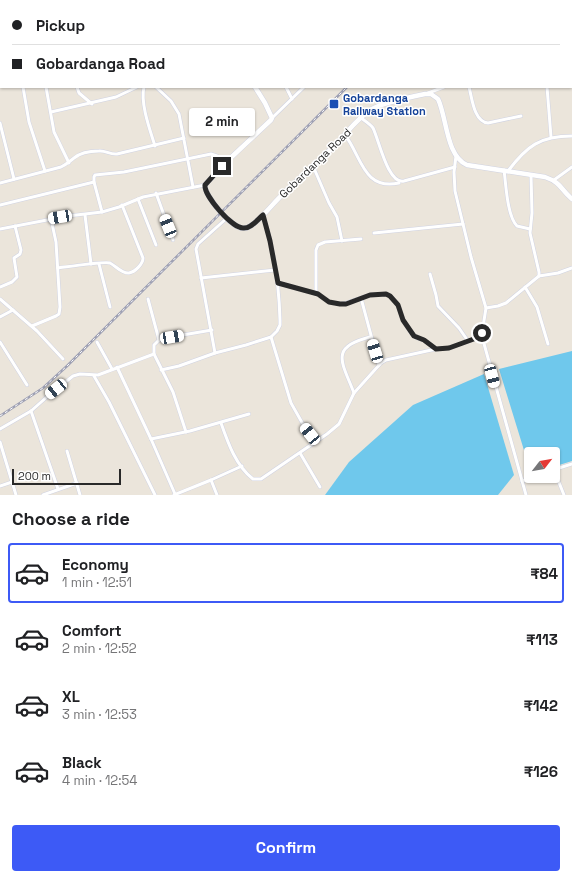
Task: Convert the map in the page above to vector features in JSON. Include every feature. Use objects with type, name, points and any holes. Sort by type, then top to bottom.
[{"type":"main road","points":[[205,185],[223,165],[272,118],[256,88]]},
{"type":"main road","points":[[428,93],[439,101],[456,156],[460,161],[467,165],[531,174],[554,180],[572,199]]},
{"type":"main road","name":"Gobardanga Road","points":[[205,185],[210,198],[227,218],[237,226],[244,229],[251,226],[263,215],[294,182],[313,166],[361,118],[377,107],[428,93]]},
{"type":"street","points":[[23,88],[27,116],[46,171]]},
{"type":"street","points":[[46,88],[54,132],[69,163]]},
{"type":"street","points":[[77,88],[79,93],[92,104]]},
{"type":"street","points":[[51,112],[92,104],[124,94],[134,88]]},
{"type":"street","points":[[157,88],[171,101],[177,110],[193,187]]},
{"type":"street","points":[[286,88],[292,99]]},
{"type":"street","points":[[272,118],[303,88]]},
{"type":"street","points":[[428,93],[437,88]]},
{"type":"street","points":[[469,88],[478,116],[484,123],[521,116]]},
{"type":"street","points":[[547,88],[551,137]]},
{"type":"street","points":[[144,89],[147,118],[155,146]]},
{"type":"street","points":[[361,118],[372,128],[392,176],[401,182]]},
{"type":"street","points":[[0,123],[14,180]]},
{"type":"street","points":[[345,135],[364,169],[372,178],[383,183],[388,184],[401,182],[454,167]]},
{"type":"street","points":[[530,229],[517,226],[513,221],[509,204],[506,171],[526,151],[540,142],[551,137],[572,136]]},
{"type":"street","points":[[0,183],[46,171],[69,163],[76,156],[91,152],[102,151],[113,155],[184,138]]},
{"type":"street","points":[[102,212],[94,182],[94,177],[98,175],[124,172],[188,160],[207,154],[214,154],[219,158],[223,165]]},
{"type":"street","points":[[456,156],[454,167],[455,191],[471,257],[486,308],[482,336],[526,495]]},
{"type":"street","points":[[313,166],[329,203],[337,216],[342,241]]},
{"type":"street","points":[[554,180],[572,167]]},
{"type":"street","points":[[531,174],[532,213],[530,229],[531,241],[539,276]]},
{"type":"street","points":[[0,205],[94,182]]},
{"type":"street","points":[[0,228],[102,212],[138,198],[156,193],[205,185]]},
{"type":"street","points":[[156,193],[174,240]]},
{"type":"street","points":[[138,198],[156,245]]},
{"type":"street","points":[[58,268],[91,264],[111,264],[123,272],[129,273],[135,270],[143,262],[143,258],[122,205]]},
{"type":"street","points":[[85,214],[91,264]]},
{"type":"street","points":[[161,370],[179,366],[274,335],[280,325],[278,283],[263,215]]},
{"type":"street","points":[[215,353],[212,330],[197,256],[197,246],[227,218]]},
{"type":"street","points":[[32,326],[59,314],[60,298],[56,242],[51,219]]},
{"type":"street","points":[[374,233],[463,224]]},
{"type":"street","points":[[0,287],[12,282],[17,277],[14,258],[20,254],[21,250],[15,226]]},
{"type":"street","points":[[316,293],[316,247],[320,244],[361,239]]},
{"type":"street","points":[[99,264],[110,307]]},
{"type":"street","points":[[486,308],[506,303],[539,276],[558,273],[572,268]]},
{"type":"street","points":[[201,278],[275,270]]},
{"type":"street","points":[[430,274],[438,306],[459,328],[468,341]]},
{"type":"street","points":[[278,283],[316,293],[329,302],[340,304],[346,304],[374,294],[386,294],[390,296],[398,305],[403,320],[411,332],[417,338],[424,340],[436,349]]},
{"type":"street","points":[[526,288],[537,307],[548,344]]},
{"type":"street","points":[[0,298],[32,326],[63,360]]},
{"type":"street","points":[[361,298],[370,337],[379,365]]},
{"type":"street","points":[[148,299],[159,340]]},
{"type":"street","points":[[0,317],[13,310]]},
{"type":"street","points":[[186,432],[173,392],[154,354],[154,345],[159,340],[212,330]]},
{"type":"street","points":[[271,336],[291,403],[302,422],[317,441]]},
{"type":"street","points":[[221,423],[232,450],[242,466],[253,479],[261,479],[300,453],[339,424],[354,393],[379,365],[386,360],[436,349],[449,348],[482,336]]},
{"type":"street","points":[[354,393],[342,362],[343,351],[347,346],[357,340],[370,337]]},
{"type":"street","points":[[0,342],[27,385]]},
{"type":"street","points":[[97,342],[112,369]]},
{"type":"street","points":[[0,429],[31,411],[73,376],[80,374],[94,376],[154,354]]},
{"type":"street","points":[[117,367],[151,439],[174,495],[242,466]]},
{"type":"street","points":[[94,376],[109,402],[155,495]]},
{"type":"street","points":[[31,411],[58,489]]},
{"type":"street","points":[[151,439],[186,432],[249,414]]},
{"type":"street","points":[[0,442],[16,495]]},
{"type":"street","points":[[67,451],[80,495]]},
{"type":"street","points":[[300,453],[320,487]]},
{"type":"street","points":[[560,468],[572,464]]},
{"type":"street","points":[[212,480],[217,495]]},
{"type":"street","points":[[0,486],[12,482]]},
{"type":"street","points":[[43,495],[77,483]]},
{"type":"street","points":[[559,483],[564,495]]},
{"type":"water","points":[[572,351],[572,461],[560,465],[560,447],[524,447],[524,450],[499,369]]},
{"type":"water","points":[[484,374],[514,475],[498,495],[325,495],[349,462],[413,405]]},
{"type":"railway","points":[[0,416],[43,388],[67,366],[346,88]]},
{"type":"place","name":"Gobardanga Railway Station","points":[[334,104]]},
{"type":"route","points":[[222,166],[205,185],[206,193],[221,212],[232,223],[240,228],[244,229],[251,226],[263,215],[270,241],[278,283],[318,294],[329,302],[340,304],[346,304],[370,295],[386,294],[395,300],[403,320],[414,336],[424,340],[436,349],[443,349],[482,336],[482,333]]}]
